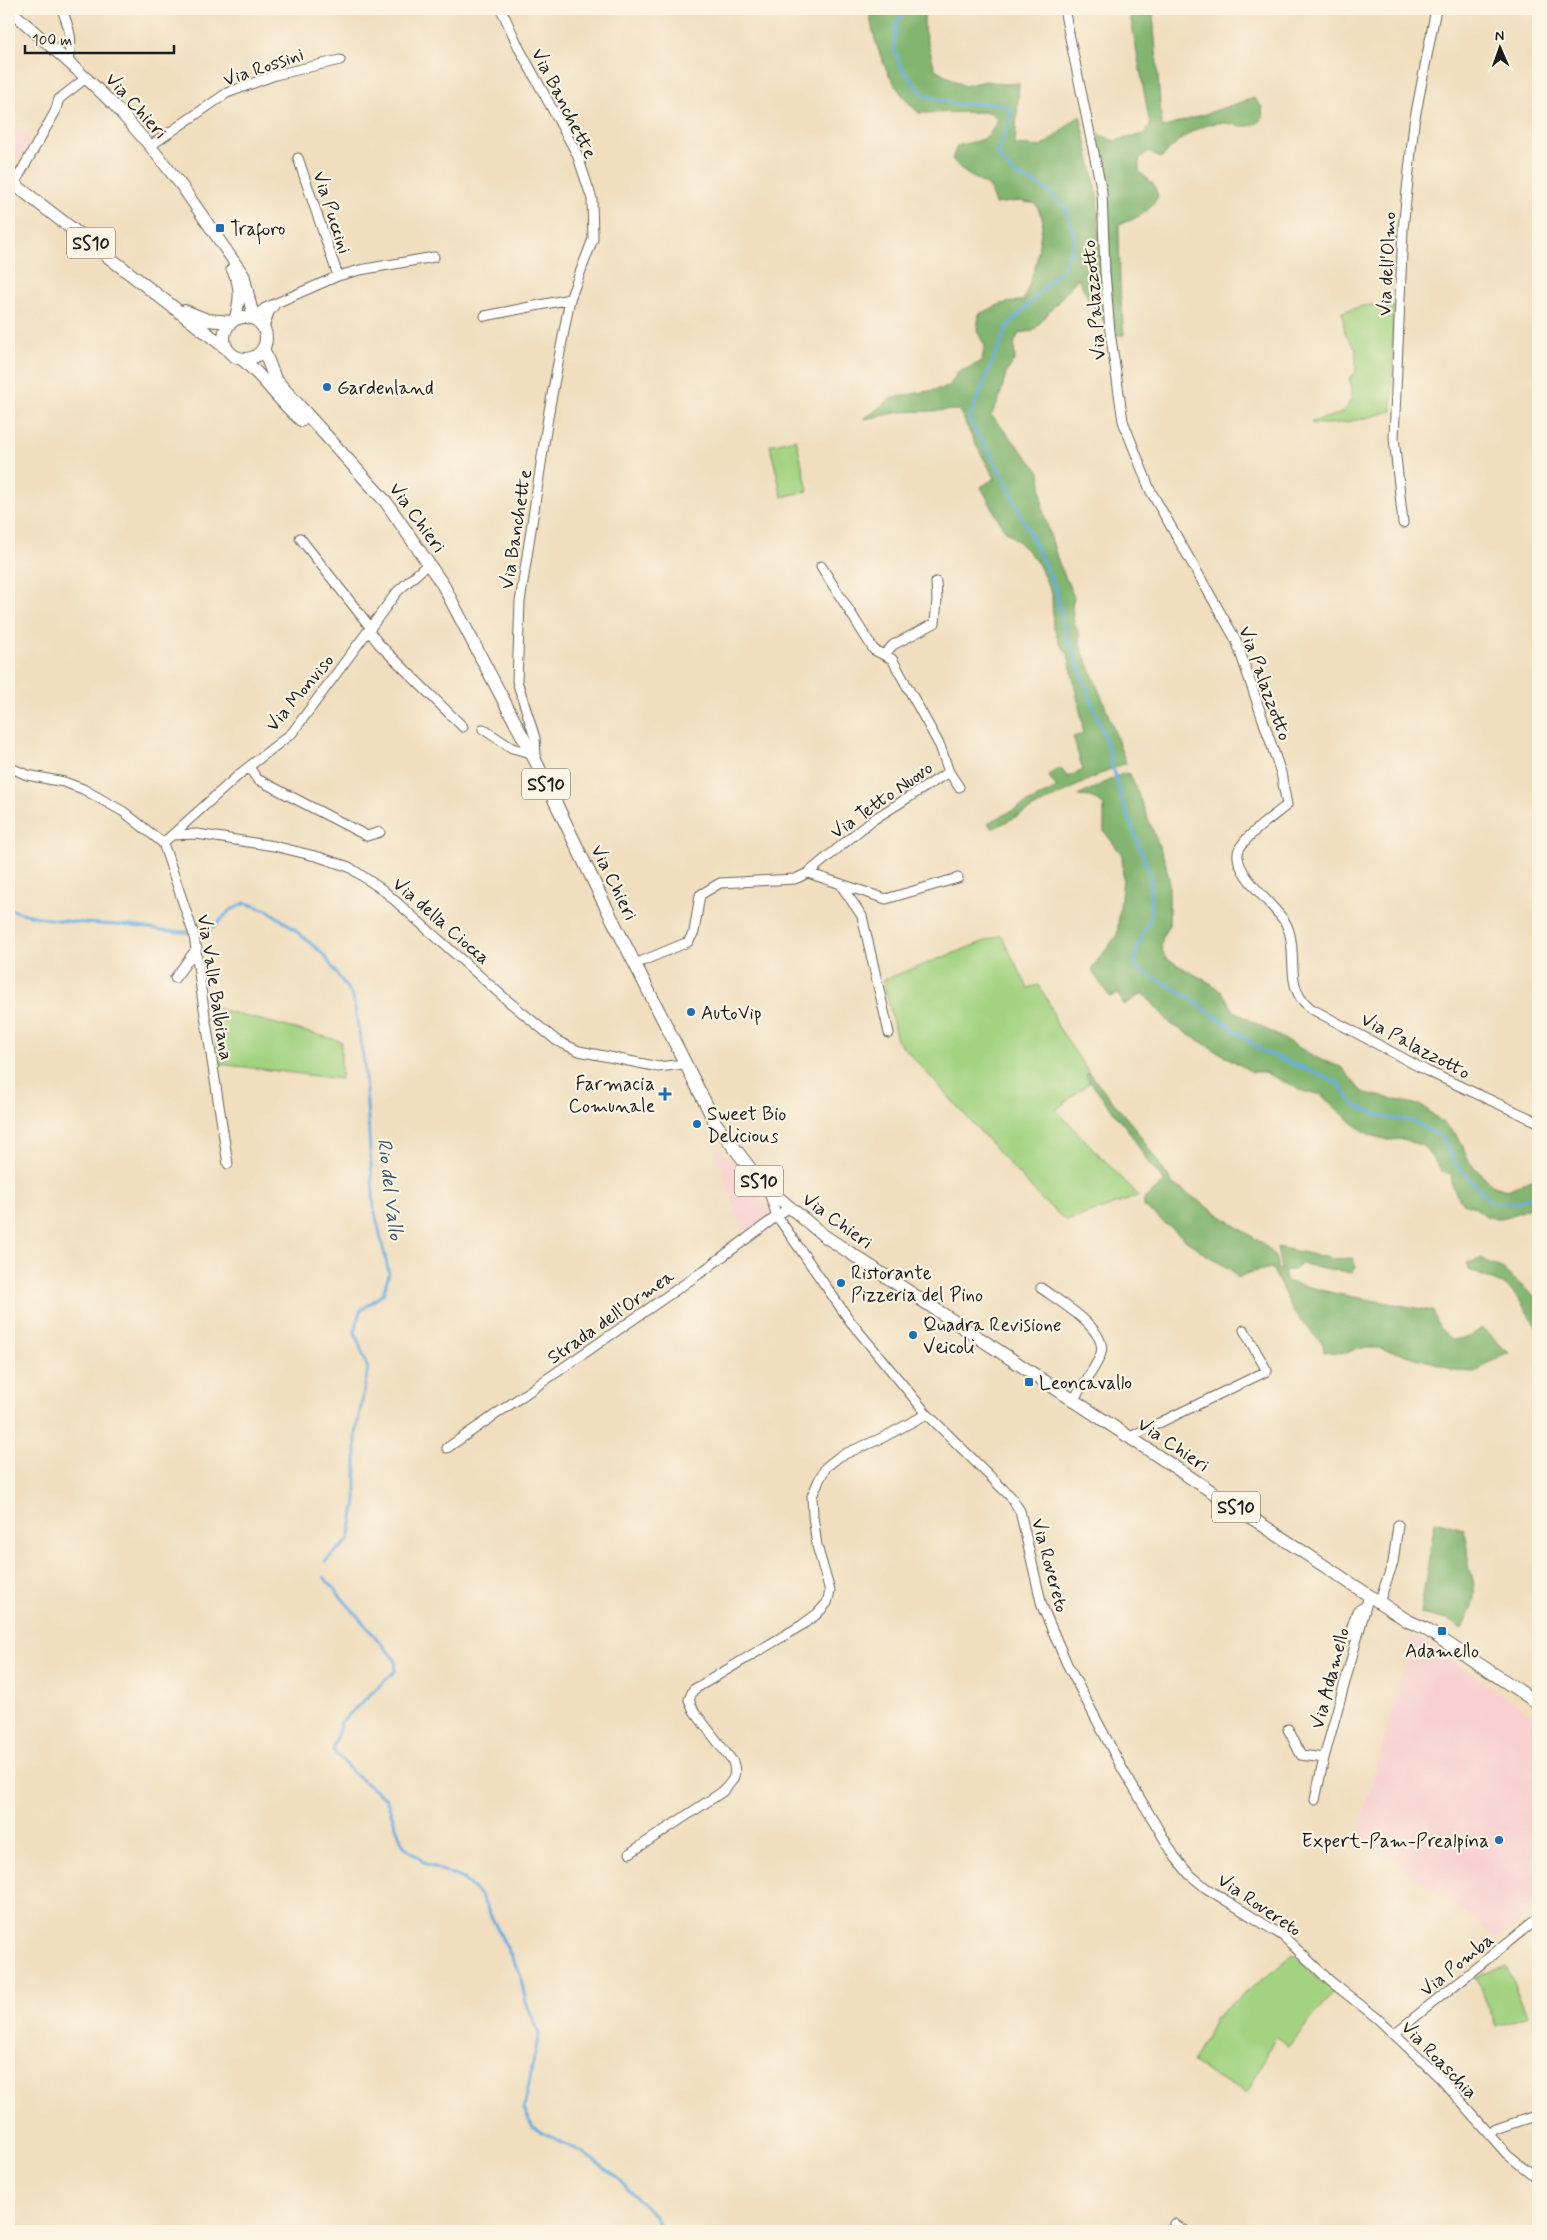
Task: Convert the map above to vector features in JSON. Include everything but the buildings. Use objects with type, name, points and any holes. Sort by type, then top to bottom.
[{"type":"main road","name":"Via Chieri","points":[[9,9],[68,60],[114,105],[150,146],[181,185],[220,243],[236,261],[244,276],[251,308],[260,324]]},
{"type":"main road","name":"SS10","points":[[11,185],[174,305]]},
{"type":"main road","name":"Via Chieri","points":[[220,243],[239,282],[240,304],[233,321]]},
{"type":"main road","points":[[174,305],[207,320],[233,321],[244,317],[260,324],[266,337],[264,348],[253,358],[242,359],[232,355],[226,348],[189,320],[174,305]]},
{"type":"main road","points":[[226,348],[224,332],[233,321]]},
{"type":"main road","name":"Via Chieri","points":[[264,348],[275,379],[386,502],[429,563],[454,605],[533,758],[684,1064],[716,1124],[768,1190],[823,1235],[1074,1399],[1371,1601],[1424,1628],[1538,1703]]},
{"type":"main road","name":"Via Chieri","points":[[242,359],[257,372],[274,394],[299,418],[334,445]]},
{"type":"main road","name":"Via Chieri","points":[[1403,1618],[1419,1633],[1538,1712]]},
{"type":"street","points":[[62,9],[71,34],[72,46],[68,60]]},
{"type":"street","name":"Via Banchette","points":[[501,9],[520,50],[577,154],[592,199],[593,239],[570,300],[549,411],[520,602],[517,681],[535,738],[533,758]]},
{"type":"street","name":"Via Palazzotto","points":[[1064,9],[1102,192],[1105,272],[1110,332],[1123,421],[1150,490],[1236,640],[1280,773],[1287,805],[1240,846],[1238,856],[1244,873],[1285,922],[1291,938],[1295,983],[1299,996],[1310,1008],[1427,1072],[1538,1122]]},
{"type":"street","name":"Via dell'Olmo","points":[[1403,523],[1394,438],[1403,228],[1414,122],[1436,9]]},
{"type":"street","name":"Via Rossini","points":[[150,146],[227,93],[275,75],[340,60]]},
{"type":"street","points":[[11,185],[56,112],[59,99],[86,78]]},
{"type":"street","name":"Via Puccini","points":[[298,158],[338,276]]},
{"type":"street","name":"Via Puccini","points":[[260,324],[260,312],[303,290],[338,276],[360,270],[434,257]]},
{"type":"street","points":[[485,316],[570,300]]},
{"type":"street","points":[[300,538],[379,644],[463,727]]},
{"type":"street","name":"Via Monviso","points":[[172,835],[292,733],[397,592],[429,563]]},
{"type":"street","name":"Via Tetto Nuovo","points":[[821,566],[874,650],[892,659],[940,746],[949,772],[959,787]]},
{"type":"street","points":[[884,655],[893,645],[935,623],[936,582]]},
{"type":"street","points":[[483,729],[512,748],[533,758]]},
{"type":"street","points":[[9,767],[27,775],[64,782],[83,789],[124,812],[163,842],[172,835]]},
{"type":"street","points":[[249,768],[257,779],[367,836],[380,832]]},
{"type":"street","name":"Via Tetto Nuovo","points":[[635,964],[688,942],[694,932],[700,895],[720,883],[795,879],[808,872],[871,820],[949,772]]},
{"type":"street","name":"Via della Ciocca","points":[[172,835],[197,834],[274,846],[319,857],[349,867],[383,890],[501,995],[557,1041],[579,1051],[658,1067],[684,1064]]},
{"type":"street","name":"Via Valle Balbiana","points":[[163,842],[186,907],[197,948],[202,996],[228,1164]]},
{"type":"street","points":[[808,872],[886,899],[958,878]]},
{"type":"street","points":[[840,883],[862,916],[888,1033]]},
{"type":"street","points":[[175,978],[197,948]]},
{"type":"street","name":"Via Rovereto","points":[[768,1190],[777,1216],[850,1321],[927,1414],[998,1483],[1011,1497],[1020,1511],[1042,1606],[1067,1664],[1123,1770],[1175,1857],[1189,1874],[1206,1888],[1283,1936],[1315,1965]]},
{"type":"street","name":"Strada dell'Ormea","points":[[447,1448],[699,1274],[788,1208]]},
{"type":"street","points":[[1041,1288],[1092,1326],[1101,1342],[1102,1352],[1074,1399]]},
{"type":"street","points":[[1130,1437],[1267,1371],[1244,1330]]},
{"type":"street","points":[[630,1853],[722,1792],[732,1782],[736,1772],[733,1762],[694,1711],[689,1700],[693,1690],[802,1625],[826,1603],[830,1591],[817,1546],[812,1496],[826,1467],[840,1456],[882,1438],[927,1414]]},
{"type":"street","points":[[1371,1601],[1393,1563],[1398,1525]]},
{"type":"street","name":"Via Adamello","points":[[1349,1636],[1357,1611],[1371,1601]]},
{"type":"street","name":"Via Adamello","points":[[1315,1800],[1324,1758],[1371,1601]]},
{"type":"street","name":"Via Adamello","points":[[1288,1729],[1300,1755],[1324,1758]]},
{"type":"street","name":"Via Pomba","points":[[1394,2034],[1538,1918]]},
{"type":"street","name":"Via Roaschia","points":[[1315,1965],[1330,1981],[1377,2018],[1440,2078],[1489,2136],[1523,2168],[1538,2179]]},
{"type":"street","points":[[1489,2136],[1496,2129],[1538,2115]]},
{"type":"street","points":[[1174,2224],[1186,2231]]},
{"type":"shaded area","points":[[9,123],[33,141],[10,172],[9,171]]},
{"type":"shaded area","points":[[721,1148],[772,1213],[743,1234],[716,1151]]},
{"type":"shaded area","points":[[1418,1637],[1538,1720],[1538,1909],[1497,1938],[1358,1833],[1407,1657],[1409,1638]]},
{"type":"green space","points":[[869,9],[927,9],[924,12],[924,30],[935,69],[964,86],[985,81],[1004,84],[1019,83],[1015,145],[1042,147],[1080,115],[1097,193],[1104,321],[1091,304],[1078,278],[1033,331],[1019,333],[1014,344],[1015,359],[1006,373],[999,400],[991,415],[1040,472],[1043,511],[1058,561],[1074,597],[1072,606],[1074,623],[1079,634],[1080,645],[1126,763],[1106,771],[992,829],[988,823],[1057,788],[1048,775],[1060,768],[1068,777],[1083,770],[1073,737],[1083,734],[1082,720],[1068,654],[1060,644],[1053,626],[1052,594],[1039,565],[1027,550],[1003,528],[981,487],[995,478],[959,410],[901,412],[864,419],[892,398],[949,387],[957,373],[981,362],[985,346],[977,331],[979,314],[1001,304],[1024,300],[1036,264],[1043,220],[1036,204],[1019,201],[995,204],[989,187],[964,172],[952,159],[957,146],[977,141],[987,136],[997,119],[990,112],[919,113],[891,79],[879,52]]},
{"type":"green space","points":[[1147,9],[1170,9],[1153,14],[1162,128],[1254,98],[1262,107],[1263,118],[1258,123],[1246,126],[1222,123],[1207,125],[1186,136],[1161,158],[1147,152],[1139,160],[1139,171],[1154,185],[1158,196],[1147,211],[1119,224],[1120,288],[1124,335],[1114,335],[1109,272],[1107,191],[1096,133],[1114,141],[1144,134],[1150,125],[1130,14]]},
{"type":"green space","points":[[1387,303],[1393,305],[1392,411],[1341,423],[1311,423],[1342,412],[1349,403],[1352,388],[1349,379],[1356,372],[1356,349],[1345,333],[1342,312],[1363,306]]},
{"type":"green space","points":[[796,439],[808,491],[782,497],[770,445]]},
{"type":"green space","points":[[1124,773],[1130,774],[1165,861],[1169,879],[1169,925],[1163,935],[1161,946],[1165,958],[1210,983],[1223,993],[1234,1011],[1321,1060],[1341,1067],[1362,1092],[1423,1106],[1458,1136],[1470,1163],[1494,1186],[1507,1190],[1538,1177],[1538,1204],[1506,1217],[1492,1218],[1486,1216],[1460,1200],[1451,1183],[1452,1174],[1443,1172],[1423,1146],[1403,1139],[1388,1140],[1370,1135],[1356,1126],[1320,1094],[1307,1093],[1264,1072],[1252,1072],[1171,1024],[1143,993],[1124,1005],[1118,994],[1110,997],[1092,968],[1117,935],[1123,879],[1122,855],[1104,831],[1104,805],[1091,797],[1078,796]]},
{"type":"green space","points":[[1001,935],[1028,988],[1039,985],[1052,1009],[1057,1025],[1089,1073],[1086,1075],[1090,1082],[1056,1110],[1139,1196],[1067,1221],[1043,1201],[897,1040],[883,980]]},
{"type":"green space","points":[[211,1007],[341,1041],[341,1079],[220,1064]]},
{"type":"green space","points":[[1089,1073],[1134,1127],[1173,1184],[1262,1243],[1273,1254],[1277,1269],[1281,1270],[1277,1247],[1334,1259],[1353,1258],[1356,1268],[1352,1273],[1301,1264],[1293,1270],[1285,1270],[1285,1281],[1338,1294],[1433,1311],[1439,1327],[1452,1340],[1469,1337],[1482,1328],[1509,1353],[1486,1364],[1477,1372],[1453,1371],[1439,1364],[1379,1348],[1357,1348],[1347,1353],[1324,1352],[1323,1344],[1294,1313],[1272,1268],[1248,1273],[1238,1278],[1231,1270],[1202,1252],[1144,1207],[1144,1199],[1165,1182],[1149,1163],[1128,1130],[1090,1082],[1086,1075]]},
{"type":"green space","points":[[1481,1259],[1501,1268],[1538,1300],[1538,1329],[1520,1301],[1507,1286],[1468,1270],[1467,1263]]},
{"type":"green space","points":[[1435,1521],[1463,1529],[1468,1546],[1474,1600],[1462,1629],[1448,1620],[1420,1614]]},
{"type":"green space","points":[[1293,1954],[1313,1974],[1335,1991],[1289,2046],[1276,2036],[1247,2094],[1192,2063],[1215,2018]]},
{"type":"green space","points":[[1506,1965],[1527,2015],[1497,2027],[1476,1978]]},
{"type":"waterway","points":[[906,9],[896,24],[894,49],[902,69],[924,95],[957,104],[997,103],[1012,110],[997,154],[1013,173],[1044,188],[1066,208],[1075,240],[1063,268],[1007,327],[969,419],[1006,482],[1056,590],[1063,626],[1104,734],[1121,797],[1150,875],[1151,916],[1137,948],[1134,966],[1190,998],[1264,1052],[1337,1082],[1354,1105],[1388,1118],[1413,1121],[1443,1138],[1455,1163],[1492,1203],[1518,1203],[1538,1193]]},
{"type":"waterway","name":"Rio del Vallo","points":[[196,931],[214,927],[229,911],[245,903],[267,910],[289,925],[323,954],[353,997],[364,1062],[374,1208],[389,1274],[383,1294],[360,1311],[355,1332],[368,1369],[356,1433],[356,1501],[349,1540],[325,1561]]},
{"type":"waterway","name":"Rio del Vallo","points":[[9,909],[54,920],[189,932]]},
{"type":"waterway","name":"Rio del Vallo","points":[[324,1577],[396,1661],[395,1671],[341,1722],[333,1750],[355,1775],[386,1799],[403,1845],[426,1864],[463,1879],[481,1896],[520,1974],[526,2002],[539,2033],[524,2109],[533,2128],[582,2152],[616,2177],[655,2216],[662,2231]]},
{"type":"place","name":"Traforo","points":[[220,228]]},
{"type":"place","name":"Gardenland","points":[[327,387]]},
{"type":"place","name":"AutoVip","points":[[691,1012]]},
{"type":"place","name":"Farmacia Comunale","points":[[665,1094]]},
{"type":"place","name":"Sweet Bio Delicious","points":[[697,1124]]},
{"type":"place","name":"Ristorante Pizzeria del Pino","points":[[841,1283]]},
{"type":"place","name":"Quadra Revisione Veicoli","points":[[913,1335]]},
{"type":"place","name":"Leoncavallo","points":[[1029,1382]]},
{"type":"place","name":"Adamello","points":[[1442,1631]]},
{"type":"place","name":"Expert-Pam-Prealpina","points":[[1499,1840]]}]
